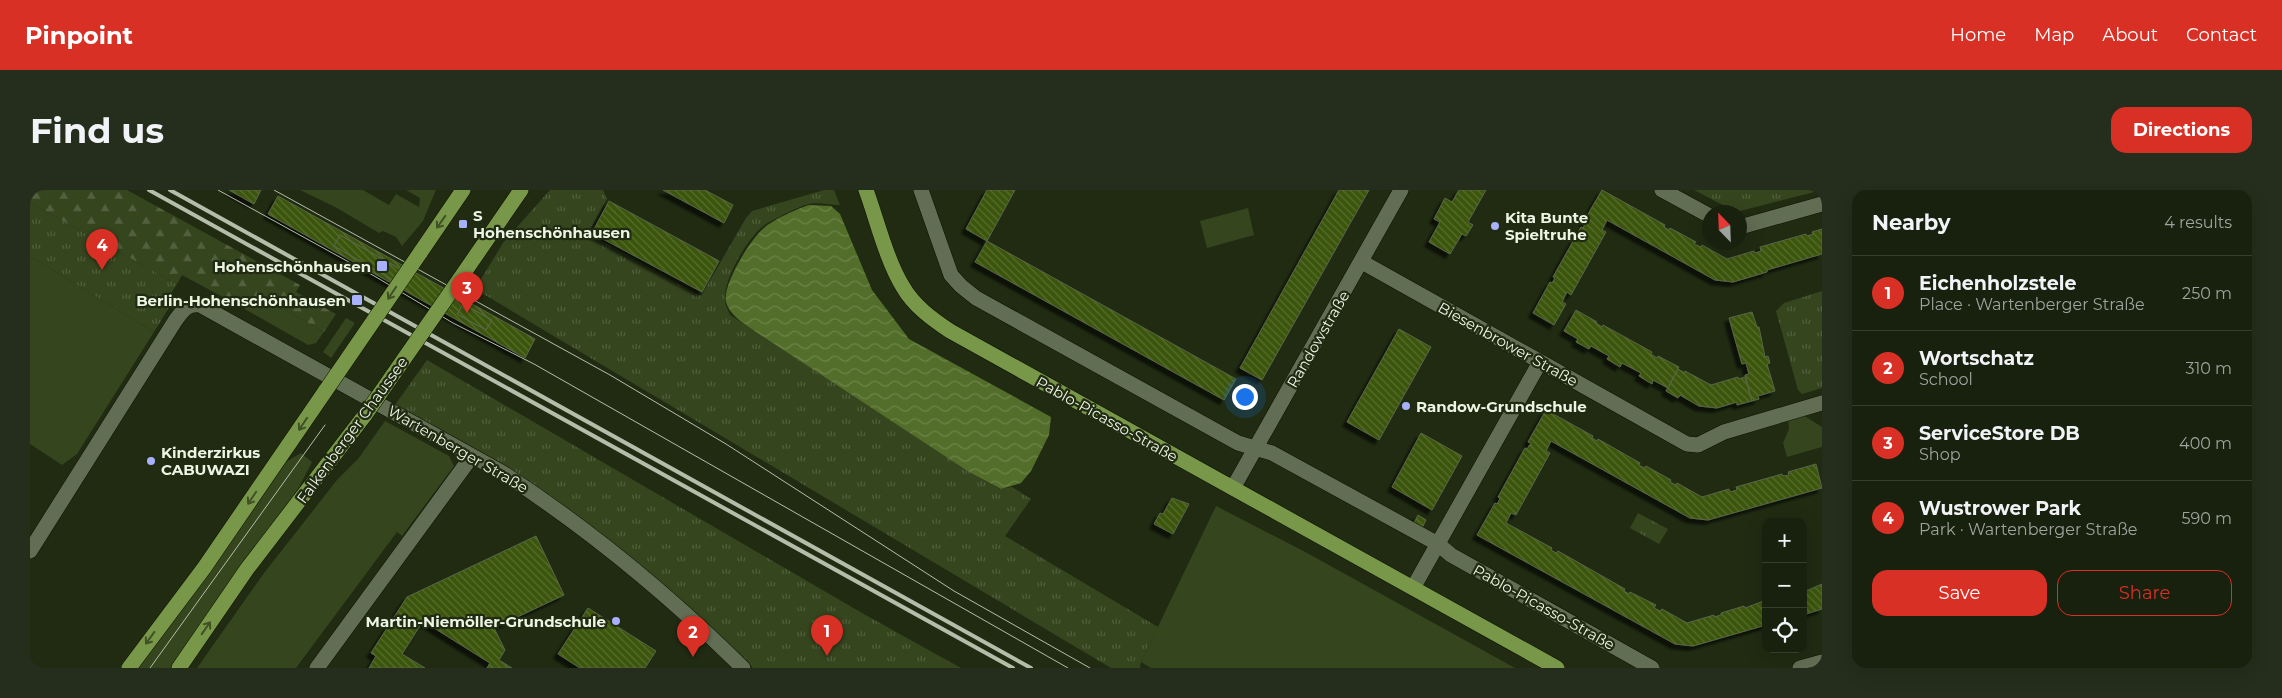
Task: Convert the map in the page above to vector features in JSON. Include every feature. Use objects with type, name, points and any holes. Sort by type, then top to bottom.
[{"type":"main road","points":[[128,668],[204,568],[463,190]]},
{"type":"main road","name":"Falkenberger Chaussee","points":[[179,668],[247,569],[365,415],[522,190]]},
{"type":"main road","name":"Pablo-Picasso-Straße","points":[[866,190],[894,269],[903,287],[916,304],[932,319],[955,334],[1557,668]]},
{"type":"street","name":"Pablo-Picasso-Straße","points":[[921,190],[951,275],[976,298],[1238,443],[1272,453],[1438,544],[1451,555],[1652,668]]},
{"type":"street","name":"Randowstraße","points":[[1233,488],[1401,190]]},
{"type":"street","points":[[1662,190],[1702,212]]},
{"type":"street","points":[[1747,225],[1822,204]]},
{"type":"street","name":"Biesenbrower Straße","points":[[1362,262],[1687,444],[1698,445],[1724,432],[1822,403]]},
{"type":"street","name":"Wartenberger Straße","points":[[30,551],[175,321],[185,307],[193,304],[200,305],[276,345],[503,473],[538,496],[594,538],[684,612],[743,668]]},
{"type":"street","points":[[1413,588],[1540,362]]},
{"type":"street","points":[[317,668],[472,456]]},
{"type":"street","points":[[1800,668],[1822,662]]},
{"type":"green space","points":[[30,190],[127,190],[300,285],[296,292],[336,314],[324,332],[264,298],[236,304],[182,275],[177,284],[30,203]]},
{"type":"green space","points":[[300,190],[363,190],[389,205],[396,194],[419,207],[420,198],[406,190],[436,190],[423,221],[402,246],[396,237],[383,231],[379,233],[337,208]]},
{"type":"green space","points":[[550,190],[603,190],[607,199],[588,233],[701,296],[746,218],[752,211],[824,190],[834,190],[840,205],[818,203],[805,205],[763,226],[750,240],[737,260],[725,292],[726,306],[730,315],[969,472],[1000,489],[1012,487],[1031,499],[1005,536],[1158,627],[1140,668],[1111,668],[475,289],[503,243]]},
{"type":"green space","points":[[1694,190],[1822,190],[1747,209],[1747,205],[1723,205]]},
{"type":"green space","points":[[30,203],[177,284],[170,295],[170,306],[154,332],[30,256]]},
{"type":"green space","points":[[1248,208],[1254,235],[1207,248],[1200,221]]},
{"type":"green space","points":[[30,256],[154,332],[77,454],[62,465],[30,444]]},
{"type":"green space","points":[[1822,291],[1822,388],[1802,394],[1798,390],[1776,311],[1784,303]]},
{"type":"green space","points":[[264,298],[324,332],[316,343],[308,345],[236,304]]},
{"type":"green space","points":[[346,318],[355,323],[331,358],[323,352]]},
{"type":"green space","points":[[427,360],[862,613],[961,668],[753,668],[651,575],[570,510],[507,467],[395,405]]},
{"type":"green space","points":[[1800,413],[1822,427],[1822,447],[1787,457],[1783,443],[1789,429],[1788,417]]},
{"type":"green space","points":[[385,421],[449,456],[454,466],[402,536],[397,532],[296,668],[197,668],[264,573],[337,480],[358,459]]},
{"type":"green space","points":[[301,453],[312,462],[295,495],[239,568],[170,668],[137,668],[282,466]]},
{"type":"green space","points":[[1216,506],[1309,554],[1515,668],[1151,668],[1141,662]]},
{"type":"green space","points":[[1638,513],[1668,529],[1659,544],[1630,528]]},
{"type":"water","points":[[809,205],[831,206],[840,214],[872,290],[909,339],[1051,417],[1049,435],[1031,471],[1021,483],[1001,489],[969,472],[756,332],[738,319],[731,311],[726,302],[728,285],[752,241],[758,233],[774,221]]},
{"type":"building","points":[[229,190],[261,190],[254,204]]},
{"type":"building","points":[[663,190],[705,190],[733,205],[724,223]]},
{"type":"building","points":[[987,190],[1015,190],[987,241],[966,229]]},
{"type":"building","points":[[1339,190],[1369,190],[1262,380],[1240,368]]},
{"type":"building","points":[[1459,190],[1486,190],[1468,222],[1473,225],[1466,236],[1462,234],[1450,254],[1429,242],[1440,222],[1434,219],[1445,198],[1452,202]]},
{"type":"building","points":[[1602,190],[1665,225],[1664,227],[1669,230],[1670,228],[1696,242],[1694,244],[1701,247],[1702,245],[1702,250],[1711,250],[1727,259],[1754,251],[1755,253],[1761,251],[1760,247],[1806,234],[1807,236],[1813,234],[1812,232],[1822,229],[1822,254],[1733,282],[1715,280],[1607,220],[1602,230],[1606,232],[1571,295],[1567,292],[1562,302],[1566,304],[1554,325],[1533,313],[1550,282],[1552,283],[1555,278],[1553,277],[1581,227],[1583,228],[1586,222],[1584,221]]},
{"type":"building","points":[[278,196],[535,339],[525,358],[268,214]],"holes":[[[340,235],[402,270],[395,281],[334,246]],[[463,304],[492,320],[486,330],[457,314]]]},
{"type":"building","points":[[609,201],[719,261],[702,292],[592,233]]},
{"type":"building","points":[[340,235],[402,270],[395,281],[334,246]]},
{"type":"building","points":[[987,241],[1236,379],[1224,400],[975,262]]},
{"type":"building","points":[[463,304],[492,320],[486,330],[457,314]]},
{"type":"building","points":[[1576,310],[1602,327],[1603,325],[1652,352],[1651,354],[1657,358],[1658,356],[1679,367],[1668,388],[1653,380],[1652,384],[1639,376],[1641,373],[1622,363],[1620,367],[1607,359],[1609,356],[1591,346],[1589,349],[1576,342],[1578,339],[1564,331]]},
{"type":"building","points":[[1752,312],[1757,327],[1759,327],[1765,357],[1768,356],[1770,363],[1767,364],[1775,391],[1758,396],[1759,399],[1752,401],[1745,375],[1749,374],[1746,363],[1742,364],[1729,318]]},
{"type":"building","points":[[1399,329],[1431,347],[1379,440],[1347,422]]},
{"type":"building","points":[[1678,369],[1711,385],[1738,377],[1738,379],[1745,377],[1752,401],[1737,405],[1737,402],[1717,408],[1699,406],[1680,395],[1678,398],[1666,391]]},
{"type":"building","points":[[1546,410],[1593,436],[1592,438],[1597,441],[1598,439],[1640,463],[1639,465],[1644,468],[1646,466],[1671,480],[1670,482],[1676,485],[1677,483],[1702,497],[1729,489],[1730,492],[1737,490],[1736,487],[1782,474],[1783,476],[1789,475],[1788,472],[1816,464],[1822,488],[1708,520],[1690,518],[1551,441],[1546,451],[1550,453],[1516,515],[1511,513],[1506,523],[1552,548],[1551,550],[1556,553],[1558,551],[1625,589],[1624,591],[1629,594],[1630,592],[1656,605],[1654,608],[1660,611],[1662,609],[1687,623],[1714,615],[1714,617],[1721,615],[1721,613],[1744,606],[1745,608],[1762,602],[1762,626],[1693,646],[1675,644],[1477,535],[1495,503],[1497,504],[1500,499],[1498,497],[1525,448],[1527,449],[1531,443],[1528,442]]},
{"type":"building","points":[[1421,433],[1462,456],[1432,510],[1392,487]]},
{"type":"building","points":[[1172,498],[1189,504],[1173,534],[1154,524],[1160,513],[1163,514]]},
{"type":"building","points":[[1418,515],[1426,520],[1422,528],[1414,523]]},
{"type":"building","points":[[536,536],[564,595],[494,628],[505,650],[499,660],[512,668],[487,668],[490,663],[423,621],[402,654],[425,668],[369,668],[376,656],[371,653],[407,597]]},
{"type":"building","points":[[1822,584],[1822,609],[1807,614],[1807,591]]},
{"type":"building","points":[[588,608],[656,651],[645,668],[580,668],[558,654]]},
{"type":"tram line","points":[[218,190],[376,277],[453,323],[534,364],[1068,668]]},
{"type":"tram line","points":[[274,190],[610,375],[726,444],[954,591],[1090,668]]},
{"type":"tram line","points":[[150,668],[325,425]]},
{"type":"railway","points":[[149,190],[1013,668]]},
{"type":"railway","points":[[170,190],[1031,668]]},
{"type":"place","name":"S Hohenschönhausen","points":[[463,224]]},
{"type":"place","name":"Kita Bunte Spieltruhe","points":[[1495,226]]},
{"type":"place","name":"Hohenschönhausen","points":[[382,266]]},
{"type":"place","name":"Wustrower Park","points":[[102,270]]},
{"type":"place","name":"Berlin-Hohenschönhausen","points":[[357,300]]},
{"type":"place","name":"ServiceStore DB","points":[[467,313]]},
{"type":"place","name":"Randow-Grundschule","points":[[1406,406]]},
{"type":"place","name":"Kinderzirkus CABUWAZI","points":[[151,461]]},
{"type":"place","name":"Martin-Niemöller-Grundschule","points":[[616,621]]},
{"type":"place","name":"Eichenholzstele","points":[[827,656]]},
{"type":"place","name":"Wortschatz","points":[[693,657]]}]
